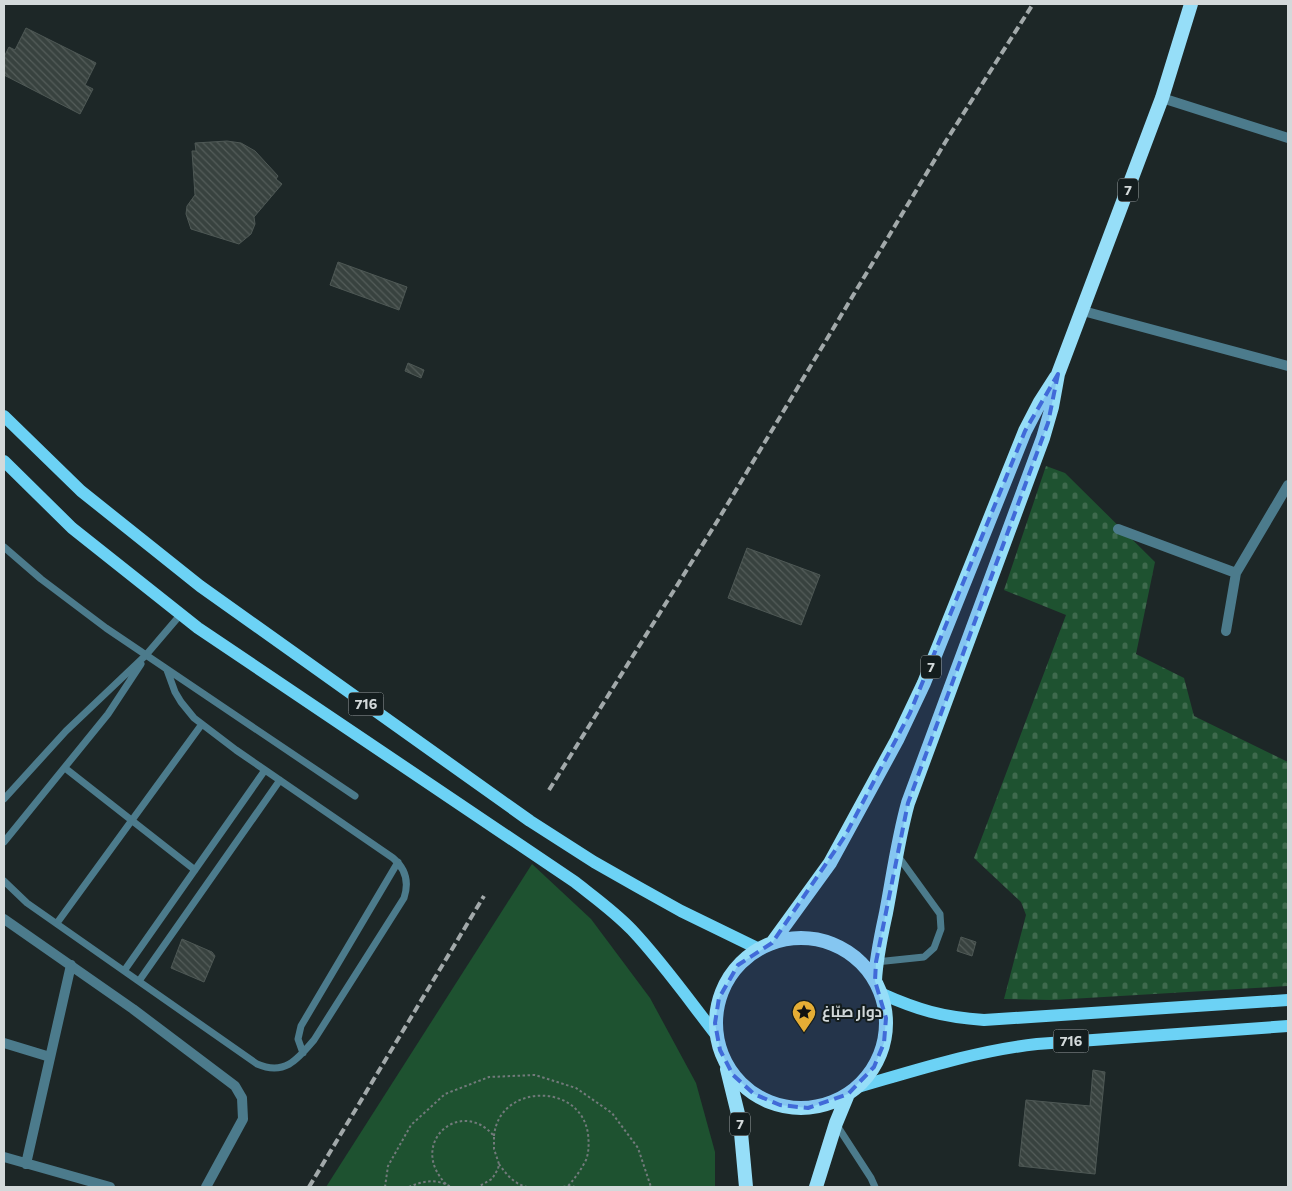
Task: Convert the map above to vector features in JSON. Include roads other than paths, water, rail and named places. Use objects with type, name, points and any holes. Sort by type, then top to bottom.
[{"type":"highway","name":"7","points":[[816,1187],[836,1123],[853,1090],[874,1067],[884,1043],[886,1018],[878,987],[876,962],[895,853],[908,803],[1048,423],[1058,374],[1162,98],[1191,4]]},
{"type":"highway","name":"7","points":[[772,943],[830,863],[897,740],[924,683],[1025,431],[1040,402],[1058,374]]},
{"type":"highway","name":"7","points":[[746,1187],[740,1122],[726,1063],[717,1036],[716,1010],[724,986],[738,965],[759,949],[786,939],[801,938],[830,943],[856,958],[878,987]]},
{"type":"highway","name":"7","points":[[726,1063],[743,1085],[760,1098],[780,1105],[808,1108],[822,1106],[853,1090]]},
{"type":"main road","name":"716","points":[[4,416],[81,491],[200,586],[530,821],[594,862],[638,887],[681,911],[759,949]]},
{"type":"main road","name":"716","points":[[4,461],[72,528],[198,628],[561,872],[606,907],[631,929],[660,962],[717,1036]]},
{"type":"main road","name":"716","points":[[878,987],[915,1008],[939,1015],[984,1020],[1288,1000]]},
{"type":"main road","name":"716","points":[[853,1090],[955,1059],[1009,1047],[1288,1026]]},
{"type":"street","points":[[1162,98],[1288,138]]},
{"type":"street","points":[[1083,311],[1288,366]]},
{"type":"street","points":[[1226,631],[1236,573],[1288,485]]},
{"type":"street","points":[[1118,529],[1236,573]]},
{"type":"street","points":[[4,919],[71,965],[230,1081],[239,1092],[244,1105],[243,1119],[206,1187]]},
{"type":"street","points":[[26,1164],[71,965]]},
{"type":"street","points":[[4,1043],[50,1057]]},
{"type":"street","points":[[4,1157],[110,1187]]},
{"type":"lane","points":[[4,547],[73,604],[146,656],[355,796]]},
{"type":"lane","points":[[4,799],[66,731],[146,656],[181,614]]},
{"type":"lane","points":[[4,842],[114,706],[146,656]]},
{"type":"lane","points":[[4,881],[27,903],[257,1064],[269,1068],[282,1067],[294,1062],[314,1040],[404,898],[406,878],[398,862],[265,770],[194,718],[181,702],[170,682],[167,670]]},
{"type":"lane","points":[[57,923],[202,724]]},
{"type":"lane","points":[[65,768],[195,870]]},
{"type":"lane","points":[[124,971],[265,770]]},
{"type":"lane","points":[[139,981],[280,780]]},
{"type":"lane","points":[[876,962],[924,957],[934,948],[941,929],[940,914],[895,853]]},
{"type":"lane","points":[[303,1054],[298,1039],[301,1026],[398,862]]},
{"type":"lane","points":[[836,1123],[875,1187]]},
{"type":"railway","points":[[549,790],[718,520],[946,141],[1033,4]]},
{"type":"railway","points":[[309,1187],[484,896]]},
{"type":"place","name":"دوار صبّاغ","points":[[804,1033]]}]
